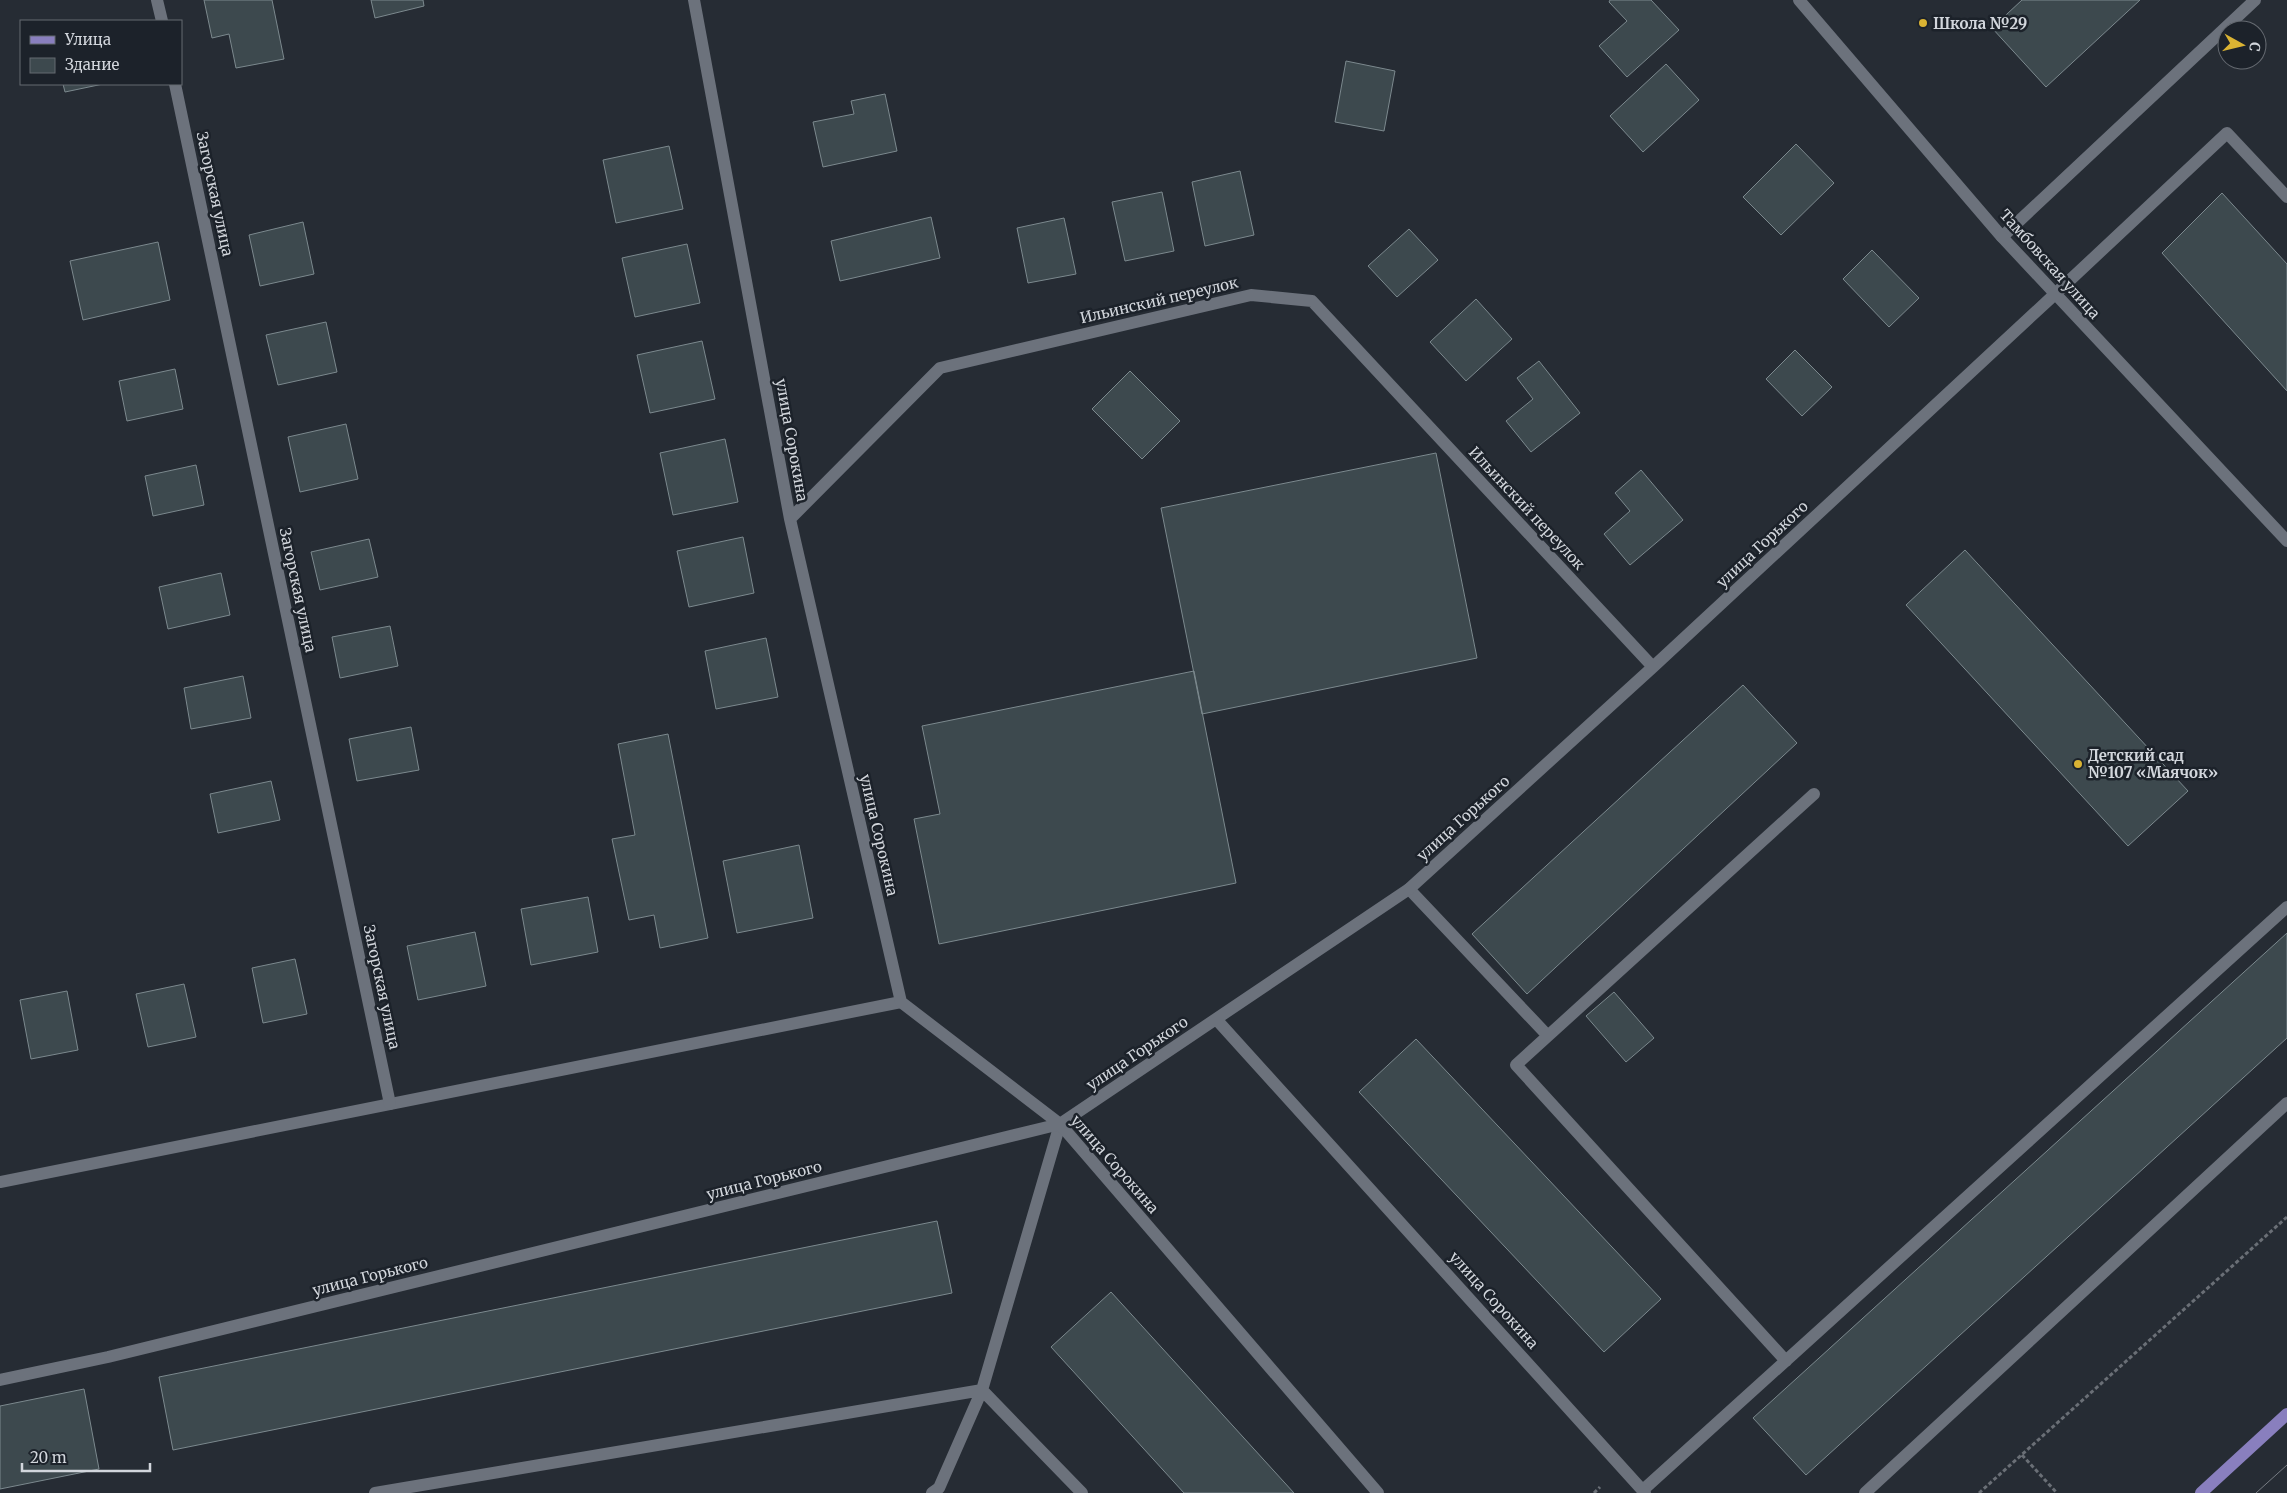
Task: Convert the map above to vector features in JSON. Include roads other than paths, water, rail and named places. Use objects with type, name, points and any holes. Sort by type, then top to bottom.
[{"type":"main road","points":[[2201,1493],[2287,1414]]},
{"type":"street","points":[[157,0],[162,20]]},
{"type":"street","name":"улица Сорокина","points":[[694,0],[790,519],[901,1002],[1060,1124],[1378,1493]]},
{"type":"street","name":"Тамбовская улица","points":[[1799,0],[2054,295],[2287,541]]},
{"type":"street","points":[[2002,236],[2255,0]]},
{"type":"street","name":"Загорская улица","points":[[175,85],[390,1104]]},
{"type":"street","name":"улица Горького","points":[[0,1380],[108,1357],[1060,1124],[1409,889],[1653,667],[2227,133],[2287,197]]},
{"type":"street","name":"Ильинский переулок","points":[[790,519],[940,368],[1251,295],[1312,301],[1653,667]]},
{"type":"street","points":[[1786,1361],[1516,1065],[1814,794]]},
{"type":"street","points":[[1409,889],[1548,1036]]},
{"type":"street","points":[[1644,1492],[1786,1361],[2287,908]]},
{"type":"street","points":[[0,1182],[901,1002]]},
{"type":"street","name":"улица Сорокина","points":[[1216,1019],[1644,1492]]},
{"type":"street","points":[[1866,1493],[2287,1103]]},
{"type":"street","points":[[932,1493],[939,1488],[982,1390],[1060,1124]]},
{"type":"street","points":[[375,1493],[982,1390]]},
{"type":"street","points":[[982,1390],[1082,1493]]},
{"type":"tram line","points":[[2256,1493],[2287,1465]]},
{"type":"place","name":"Школа №29","points":[[1923,23]]},
{"type":"place","name":"Детский сад №107 «Маячок»","points":[[2078,764]]}]
